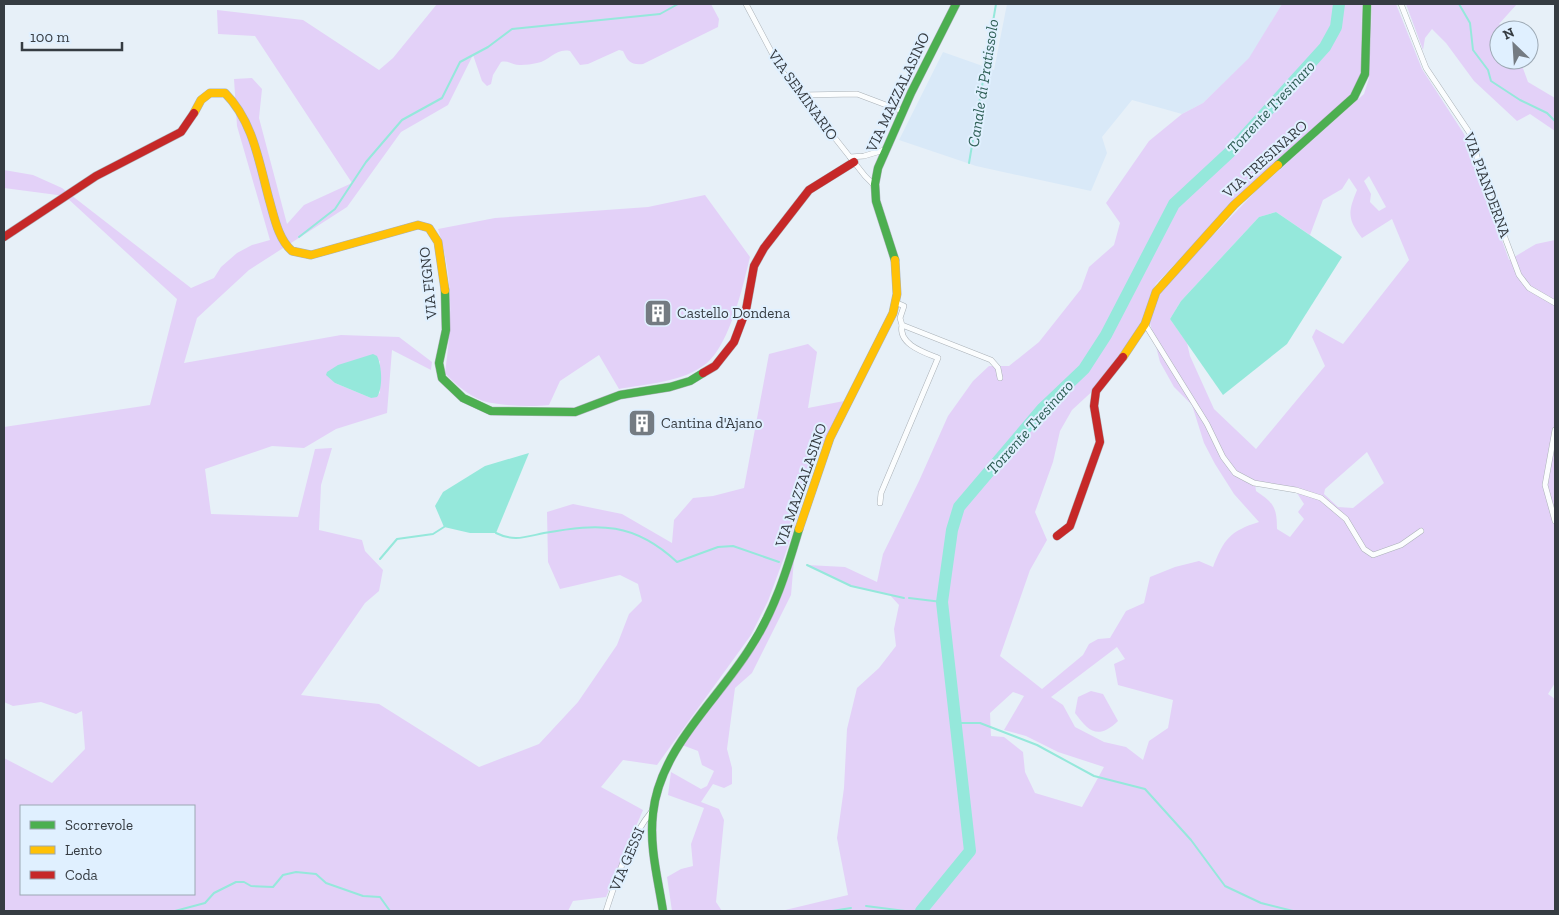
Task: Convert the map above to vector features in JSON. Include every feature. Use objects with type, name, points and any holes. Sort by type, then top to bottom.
[{"type":"street","name":"VIA SEMINARIO","points":[[746,4],[774,59],[875,186]]},
{"type":"street","name":"VIA MAZZALASINO","points":[[663,911],[653,846],[652,810],[664,772],[679,745],[750,648],[768,614],[830,437],[890,322],[897,303],[899,287],[898,269],[877,203],[876,174],[902,111],[956,4]]},
{"type":"street","name":"VIA TRESINARO","points":[[1056,536],[1070,526],[1100,442],[1094,406],[1096,391],[1132,346],[1145,324],[1156,292],[1194,248],[1234,205],[1354,97],[1365,74],[1367,4]]},
{"type":"street","name":"VIA PIANDERNA","points":[[1401,4],[1426,68],[1453,106],[1473,140],[1484,182],[1519,275],[1530,288],[1555,304]]},
{"type":"street","name":"VIA FIGNO","points":[[4,237],[96,176],[181,132],[188,126],[203,98],[213,92],[221,92],[238,103],[247,120],[275,221],[285,245],[301,255],[311,255],[386,233],[424,225],[433,231],[438,242],[447,314],[439,363],[442,378],[449,387],[463,398],[491,411],[567,413],[584,410],[620,395],[670,388],[690,381],[715,366],[734,342],[740,328],[754,266],[764,248],[809,190],[852,159]]},
{"type":"street","points":[[801,95],[857,94],[902,111]]},
{"type":"street","points":[[852,159],[885,150]]},
{"type":"street","points":[[880,502],[881,493],[938,358],[914,347],[904,338],[900,332],[902,324],[900,318],[904,306],[897,303]]},
{"type":"street","points":[[902,324],[991,360],[998,368],[1000,378]]},
{"type":"street","points":[[1145,324],[1207,424],[1223,457],[1236,473],[1254,483],[1296,490],[1321,498],[1346,519],[1364,549],[1373,556],[1401,545],[1420,532]]},
{"type":"street","points":[[1555,430],[1545,485],[1555,521]]},
{"type":"street","name":"VIA GESSI","points":[[606,911],[631,845],[641,824],[652,810]]},
{"type":"shaded area","points":[[437,4],[711,4],[719,19],[718,27],[643,64],[630,62],[623,51],[619,50],[588,64],[580,65],[570,51],[560,51],[542,62],[533,64],[518,65],[501,62],[493,75],[491,84],[487,86],[482,81],[473,55],[448,105],[401,132],[347,207],[249,270],[197,318],[184,363],[341,335],[399,337],[432,362],[431,370],[392,350],[387,413],[336,429],[304,448],[272,446],[205,469],[211,514],[298,517],[315,449],[332,448],[321,485],[319,530],[362,540],[365,551],[383,570],[379,591],[365,603],[301,695],[379,704],[479,767],[539,744],[578,702],[617,645],[629,614],[642,601],[638,584],[620,575],[560,589],[548,562],[547,512],[573,504],[622,514],[672,543],[674,520],[693,498],[713,496],[744,488],[769,354],[808,344],[817,352],[808,408],[844,401],[818,454],[768,601],[751,635],[657,765],[623,760],[601,787],[643,810],[606,897],[573,901],[568,911],[4,911],[4,758],[52,783],[85,749],[82,711],[76,714],[41,702],[13,706],[4,702],[4,427],[150,405],[177,299],[65,196],[4,188],[4,170],[33,175],[62,188],[191,288],[214,278],[221,267],[237,253],[252,245],[270,240],[237,126],[234,79],[252,78],[262,89],[259,118],[287,224],[304,205],[352,183],[255,36],[218,34],[217,10],[303,20],[379,70],[393,58]],"holes":[[[380,361],[380,393],[371,398],[335,383]]]},
{"type":"shaded area","points":[[1007,4],[1282,4],[1250,58],[1203,103],[1182,114],[1132,100],[1102,137],[1107,153],[1091,191],[976,166],[899,140],[943,52],[994,70]]},
{"type":"shaded area","points":[[1282,4],[1362,4],[1361,76],[1353,94],[1233,202],[1156,284],[1150,296],[1141,325],[1098,386],[1072,410],[1060,431],[1053,462],[1035,512],[1047,540],[1030,570],[1000,656],[1042,689],[1083,655],[1089,644],[1098,639],[1110,638],[1126,611],[1144,603],[1150,577],[1175,567],[1199,561],[1213,567],[1229,537],[1249,525],[1259,522],[1234,494],[1215,464],[1204,443],[1192,405],[1174,387],[1160,362],[1150,323],[1156,299],[1165,285],[1255,192],[1364,94],[1369,78],[1372,4],[1396,4],[1422,69],[1464,134],[1509,260],[1536,244],[1555,240],[1555,683],[1548,694],[1555,699],[1555,911],[781,911],[848,895],[837,838],[844,788],[847,729],[857,688],[879,668],[896,646],[894,629],[899,605],[889,594],[851,586],[807,565],[845,567],[877,582],[883,554],[948,416],[973,381],[989,366],[1009,366],[1039,342],[1081,289],[1089,267],[1114,245],[1120,223],[1106,203],[1149,141],[1182,114],[1203,103],[1249,58]],"holes":[[[1369,176],[1386,207],[1379,211],[1370,202],[1371,194],[1364,181]],[[1349,178],[1357,190],[1352,204],[1351,220],[1362,238],[1392,219],[1409,260],[1343,344],[1316,329],[1312,337],[1325,366],[1256,449],[1214,409],[1190,356],[1187,343],[1170,319],[1181,301],[1259,217],[1276,212],[1310,235],[1323,200],[1342,189]],[[1367,452],[1384,483],[1353,508],[1338,507],[1324,494],[1325,489]],[[1255,483],[1295,490],[1304,504],[1298,512],[1304,519],[1290,537],[1277,529],[1275,511],[1271,503],[1256,491]],[[1117,647],[1125,659],[1114,664],[1118,685],[1173,700],[1168,728],[1149,741],[1143,760],[1126,747],[1104,742],[1075,727],[1063,705],[1051,697]],[[1013,692],[1024,696],[1004,730],[1026,736],[1058,752],[1104,767],[1082,807],[1035,793],[1025,772],[1023,752],[1004,737],[991,736],[990,713]]]},
{"type":"shaded area","points":[[1406,4],[1517,4],[1503,20],[1489,20],[1489,70],[1524,70],[1528,82],[1555,98],[1555,131],[1530,114],[1517,121],[1474,81],[1446,43],[1432,29],[1425,38],[1423,50]]},
{"type":"shaded area","points":[[705,195],[750,257],[729,328],[715,354],[707,363],[676,378],[619,389],[599,355],[560,381],[549,405],[534,406],[507,405],[483,401],[462,389],[445,373],[450,301],[447,265],[438,229],[495,218],[648,207]]},
{"type":"shaded area","points":[[1276,212],[1342,257],[1287,344],[1223,395],[1170,319],[1181,301],[1259,217]]},
{"type":"shaded area","points":[[373,354],[379,360],[381,371],[381,383],[377,397],[371,398],[335,383],[326,375],[327,372],[338,365]]},
{"type":"shaded area","points":[[529,453],[496,533],[470,533],[444,527],[435,506],[443,492],[485,466]]},
{"type":"shaded area","points":[[794,560],[791,595],[752,673],[735,688],[727,749],[732,768],[732,784],[724,788],[713,784],[701,802],[719,809],[724,820],[716,902],[722,911],[672,911],[667,877],[681,869],[693,866],[691,844],[704,808],[668,795],[671,772],[701,789],[707,786],[714,771],[702,765],[698,751],[682,745],[741,666],[780,596]]},
{"type":"shaded area","points":[[1091,691],[1103,694],[1118,721],[1111,727],[1099,732],[1089,729],[1075,713],[1078,697]]},
{"type":"waterway","points":[[299,237],[335,209],[366,162],[402,120],[442,98],[460,62],[488,47],[512,29],[660,14],[678,4]]},
{"type":"waterway","name":"Canale di Pratissolo","points":[[969,163],[996,4]]},
{"type":"waterway","name":"Torrente Tresinaro","points":[[921,911],[970,851],[942,602],[952,530],[959,507],[1043,408],[1084,369],[1106,335],[1174,204],[1230,152],[1325,47],[1336,27],[1339,4]]},
{"type":"waterway","points":[[1459,4],[1470,23],[1473,50],[1488,70],[1491,81],[1520,100],[1547,113],[1555,121]]},
{"type":"waterway","points":[[380,559],[397,539],[433,534],[444,527]]},
{"type":"waterway","points":[[496,533],[502,536],[520,538],[564,530],[599,527],[631,533],[646,539],[677,562],[718,547],[733,546],[779,562]]},
{"type":"waterway","points":[[807,565],[851,586],[904,598]]},
{"type":"waterway","points":[[909,598],[942,602]]},
{"type":"waterway","points":[[954,723],[980,723],[1037,745],[1094,776],[1145,789],[1191,840],[1225,886],[1261,903],[1293,911]]},
{"type":"waterway","points":[[175,911],[205,903],[214,893],[236,882],[244,882],[251,886],[273,887],[283,875],[296,872],[316,874],[326,883],[363,896],[380,897],[390,911]]},
{"type":"waterway","points":[[866,906],[905,911]]},
{"type":"waterway","points":[[832,911],[851,908]]},
{"type":"waterway","points":[[399,911],[421,911]]},
{"type":"traffic: fast","points":[[895,260],[876,201],[875,184],[878,168],[911,93],[956,4]]},
{"type":"traffic: fast","points":[[1278,165],[1354,97],[1365,74],[1367,4]]},
{"type":"traffic: fast","points":[[445,290],[446,330],[439,363],[442,378],[463,398],[491,411],[575,412],[620,395],[670,387],[690,381],[703,373]]},
{"type":"traffic: fast","points":[[663,911],[652,838],[653,813],[658,789],[666,767],[678,746],[737,668],[759,634],[779,590],[799,529]]},
{"type":"traffic: slow","points":[[194,113],[201,100],[210,93],[225,93],[235,104],[249,129],[254,143],[277,227],[283,240],[292,251],[311,255],[418,225],[429,228],[438,242],[445,290]]},
{"type":"traffic: slow","points":[[1123,357],[1145,324],[1156,292],[1234,205],[1278,165]]},
{"type":"traffic: slow","points":[[799,529],[830,438],[893,313],[897,294],[895,260]]},
{"type":"traffic: jam","points":[[4,237],[96,176],[181,132],[194,113]]},
{"type":"traffic: jam","points":[[703,373],[715,366],[734,342],[746,310],[754,266],[764,248],[809,190],[854,162]]},
{"type":"traffic: jam","points":[[1057,536],[1070,526],[1100,442],[1094,406],[1096,391],[1123,357]]},
{"type":"place","name":"Castello Dondena","points":[[658,313]]},
{"type":"place","name":"Cantina d'Ajano","points":[[642,423]]}]
